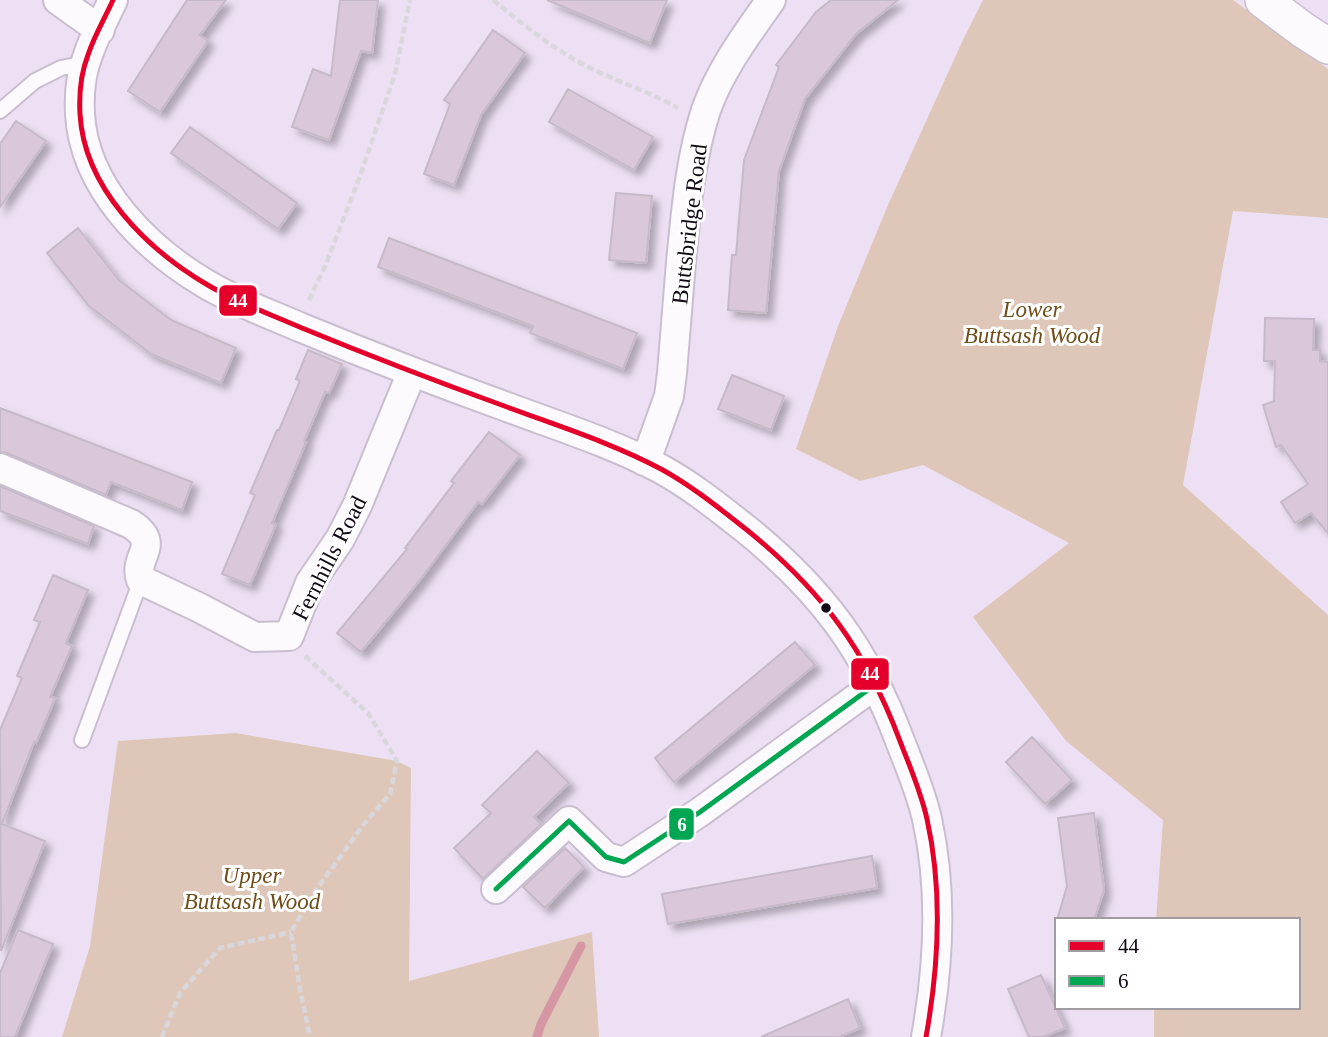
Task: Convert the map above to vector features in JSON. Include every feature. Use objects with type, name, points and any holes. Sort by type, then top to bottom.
[{"type":"street","points":[[58,0],[100,30]]},
{"type":"street","points":[[113,0],[85,63],[80,117],[87,149],[98,174],[123,214],[151,243],[206,284],[262,311],[412,372],[583,435],[663,470],[715,505],[782,561],[828,608],[861,656],[889,710],[919,789],[932,844],[937,936],[926,1037]]},
{"type":"street","name":"Buttsbridge Road","points":[[644,461],[669,396],[688,194],[694,156],[707,108],[731,59],[771,0]]},
{"type":"street","points":[[1264,0],[1328,46]]},
{"type":"street","name":"Fernhills Road","points":[[141,580],[255,637],[289,636],[310,583],[340,539],[357,506],[412,372]]},
{"type":"street","points":[[0,468],[139,529],[146,541],[139,574],[141,580]]},
{"type":"street","points":[[496,889],[569,821],[606,857],[624,862],[700,812],[876,684]]},
{"type":"lane","points":[[0,111],[35,81],[61,68],[85,63]]},
{"type":"lane","points":[[82,740],[141,580]]},
{"type":"path","points":[[297,325],[326,264],[360,176],[395,74],[410,0]]},
{"type":"path","points":[[493,0],[546,43],[590,68],[704,120]]},
{"type":"path","points":[[289,636],[304,656],[368,713],[397,761],[390,794],[364,824],[316,890],[291,932],[310,1037]]},
{"type":"path","points":[[162,1037],[180,993],[220,948],[291,932]]},
{"type":"green space","name":"Lower Buttsash Wood","points":[[983,0],[1233,0],[1328,69],[1328,218],[1233,211],[1183,485],[1328,615],[1328,1037],[1154,1037],[1154,1009],[1300,1009],[1300,918],[1156,918],[1163,820],[1066,741],[973,617],[1069,543],[923,465],[860,481],[796,449],[838,326],[888,205]]},
{"type":"green space","name":"Upper Buttsash Wood","points":[[236,733],[397,761],[411,768],[409,981],[592,932],[599,1037],[62,1037],[90,946],[118,741]]},
{"type":"building","points":[[187,0],[226,0],[200,35],[208,41],[160,112],[128,91]]},
{"type":"building","points":[[340,0],[378,0],[372,53],[361,51],[329,140],[292,127],[313,69],[331,76]]},
{"type":"building","points":[[547,0],[667,0],[650,43]]},
{"type":"building","points":[[831,0],[898,0],[856,34],[805,99],[779,171],[766,313],[728,310],[732,255],[736,255],[744,160],[779,67],[776,65],[816,12]]},
{"type":"building","points":[[493,30],[525,53],[481,115],[454,185],[424,174],[450,104],[444,100]]},
{"type":"building","points":[[568,89],[653,137],[634,170],[549,122]]},
{"type":"building","points":[[16,121],[46,141],[0,207],[0,144]]},
{"type":"building","points":[[190,127],[297,203],[278,229],[171,153]]},
{"type":"building","points":[[616,193],[652,196],[646,263],[609,260]]},
{"type":"building","points":[[78,228],[119,280],[171,320],[236,348],[221,383],[151,354],[89,306],[47,253]]},
{"type":"building","points":[[389,238],[637,333],[623,369],[530,333],[533,326],[378,267]]},
{"type":"building","points":[[1265,318],[1314,319],[1313,350],[1320,350],[1320,361],[1328,362],[1328,533],[1311,513],[1295,523],[1281,502],[1308,484],[1281,445],[1276,447],[1263,405],[1274,401],[1275,361],[1264,361]]},
{"type":"building","points":[[308,350],[342,364],[329,393],[325,392],[304,441],[306,442],[272,523],[276,524],[250,585],[222,574],[255,495],[250,493],[300,381],[296,379]]},
{"type":"building","points":[[732,375],[784,396],[771,430],[718,409]]},
{"type":"building","points":[[0,408],[192,482],[182,510],[111,482],[106,495],[0,452]]},
{"type":"building","points":[[489,432],[520,455],[482,504],[478,502],[420,580],[361,652],[337,633],[407,549],[405,548],[454,483],[451,481]]},
{"type":"building","points":[[0,486],[94,526],[88,544],[0,511]]},
{"type":"building","points":[[53,575],[88,590],[66,643],[72,646],[50,697],[55,698],[36,743],[34,742],[2,824],[45,841],[1,951],[0,730],[22,678],[17,676],[40,622],[34,620]]},
{"type":"building","points":[[795,642],[815,665],[674,782],[655,758]]},
{"type":"building","points":[[1032,737],[1072,780],[1045,804],[1006,762]]},
{"type":"building","points":[[537,751],[569,783],[534,817],[541,824],[483,879],[454,848],[491,813],[482,805]]},
{"type":"building","points":[[1094,813],[1104,890],[1095,918],[1058,918],[1067,886],[1058,818]]},
{"type":"building","points":[[565,848],[584,867],[545,908],[523,887]]},
{"type":"building","points":[[872,856],[877,888],[668,924],[662,894]]},
{"type":"building","points":[[18,930],[53,944],[15,1037],[0,1037],[0,973]]},
{"type":"building","points":[[1041,975],[1065,1028],[1043,1037],[1029,1037],[1008,989]]},
{"type":"building","points":[[848,999],[860,1028],[839,1037],[761,1037]]},
{"type":"waterway","points":[[537,1037],[581,946]]},
{"type":"transit line","name":"44","points":[[113,0],[93,41],[84,69],[80,107],[84,141],[93,167],[122,214],[162,253],[206,284],[253,307],[404,369],[604,443],[661,469],[705,498],[774,553],[798,576],[839,624],[887,708],[927,819],[935,873],[937,928],[934,983],[926,1037]]},
{"type":"transit line","name":"6","points":[[496,889],[569,821],[606,857],[624,862],[700,812],[876,684]]}]
